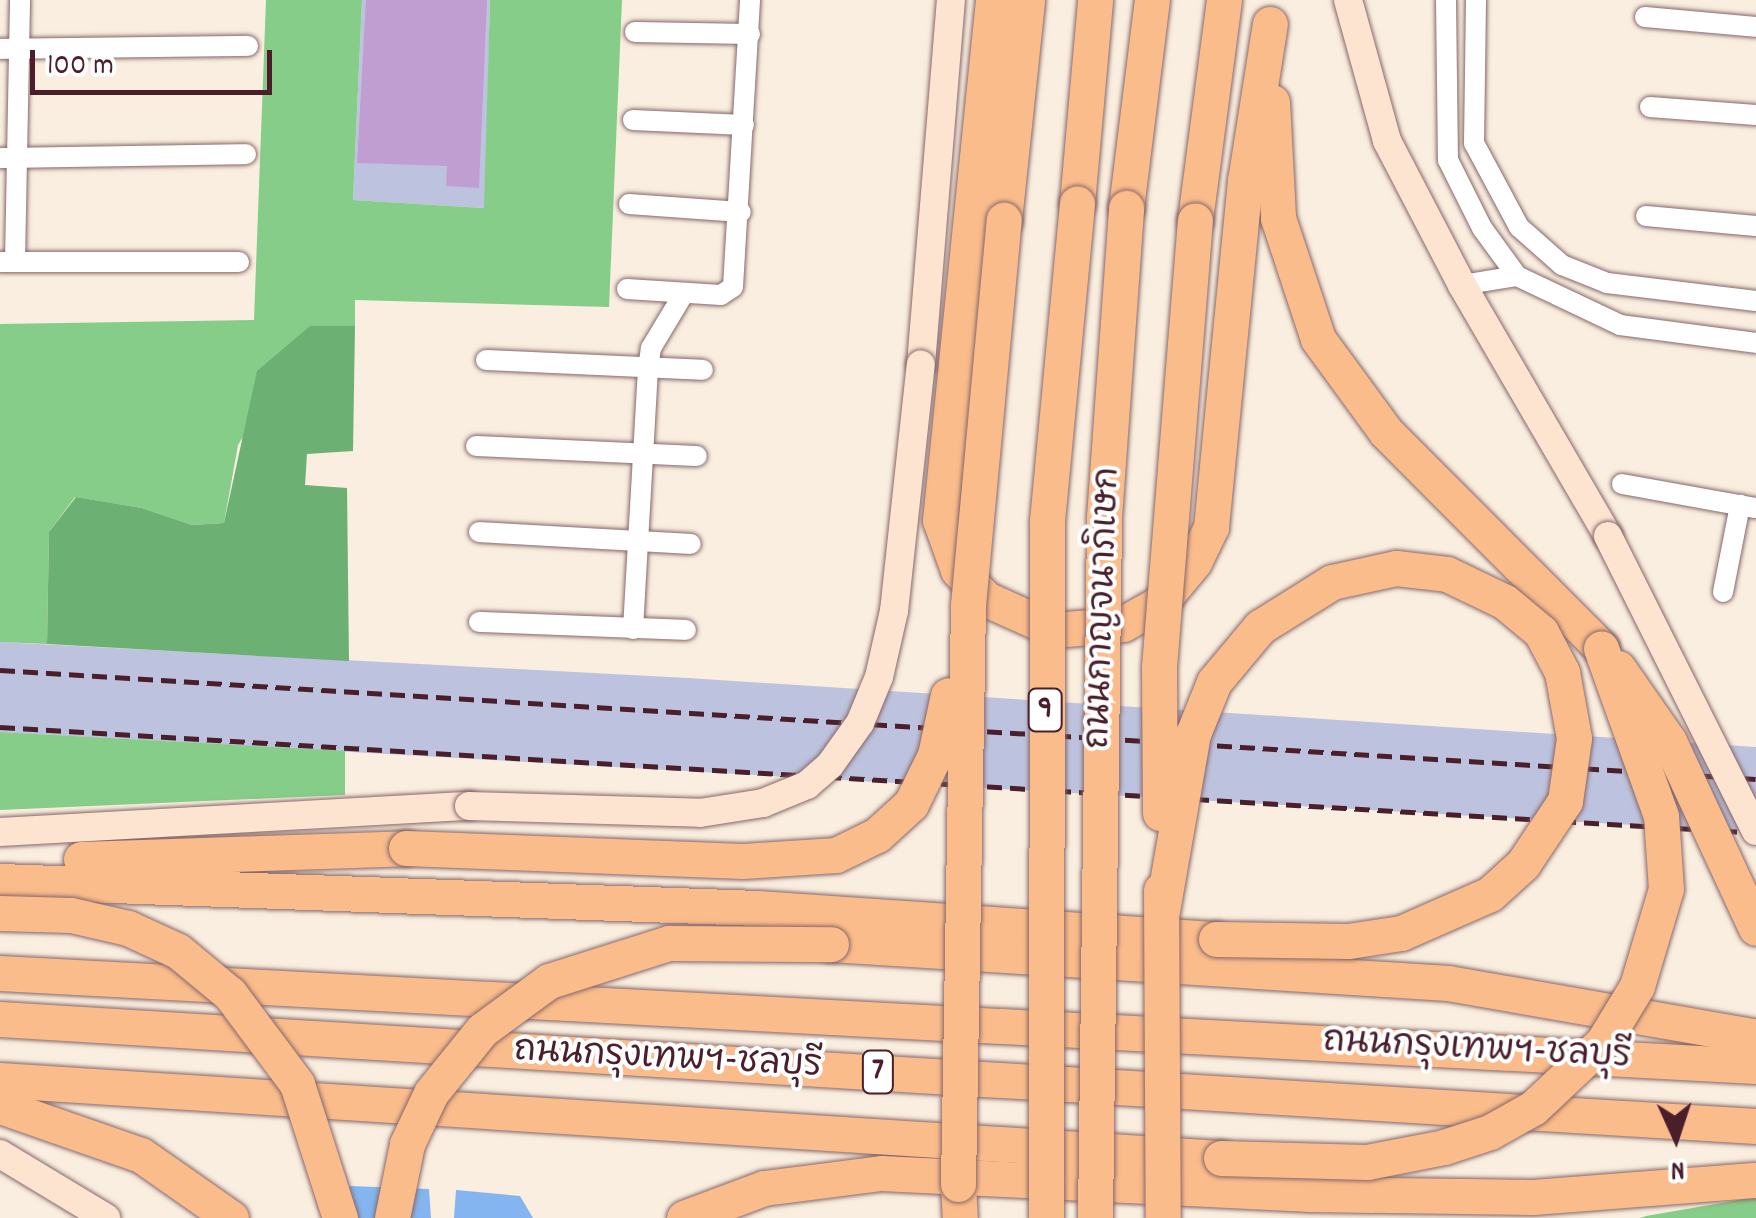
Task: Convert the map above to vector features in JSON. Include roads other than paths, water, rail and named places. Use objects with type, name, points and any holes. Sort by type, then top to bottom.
[{"type":"highway","points":[[993,0],[940,520],[958,570],[986,598],[1014,617],[1056,630],[1123,624],[1160,603],[1194,562],[1210,527],[1245,181],[1271,12]]},
{"type":"highway","points":[[958,1206],[968,605],[1027,0]]},
{"type":"highway","name":"ถนนกาญจนาภิเษก","points":[[1046,1218],[1046,520],[1095,0]]},
{"type":"highway","name":"ถนนกาญจนาภิเษก","points":[[1095,1218],[1104,517],[1126,208],[1152,0]]},
{"type":"highway","points":[[1162,1218],[1158,667],[1195,220],[1224,0]]},
{"type":"highway","points":[[1271,12],[1278,218],[1318,339],[1386,432],[1517,559],[1638,690],[1669,741],[1756,928]]},
{"type":"highway","points":[[0,881],[757,908],[1216,939],[1348,941],[1401,932],[1478,902],[1523,864],[1564,800],[1574,738],[1562,672],[1541,632],[1505,602],[1447,574],[1396,568],[1332,582],[1260,627],[1214,682],[1192,734],[1162,911]]},
{"type":"highway","points":[[0,864],[406,848],[743,861],[836,855],[877,835],[911,804],[935,755],[968,605]]},
{"type":"highway","points":[[0,1080],[1220,1158],[1367,1162],[1444,1147],[1534,1108],[1603,1042],[1638,986],[1666,889],[1661,816],[1601,648]]},
{"type":"highway","points":[[0,913],[70,914],[128,928],[178,951],[230,994],[297,1084],[340,1218]]},
{"type":"highway","points":[[392,1218],[407,1144],[431,1092],[482,1030],[549,981],[669,943],[831,944],[1448,983],[1756,1037]]},
{"type":"highway","name":"ถนนกรุงเทพฯ-ชลบุรี","points":[[0,973],[1756,1066]]},
{"type":"highway","name":"ถนนกรุงเทพฯ-ชลบุรี","points":[[0,1019],[1756,1126]]},
{"type":"highway","points":[[0,1106],[142,1155],[231,1218]]},
{"type":"highway","points":[[684,1218],[764,1188],[881,1173],[1310,1194],[1533,1197],[1748,1181]]},
{"type":"highway","points":[[1578,1218],[1748,1181]]},
{"type":"main road","points":[[0,832],[469,806],[700,814],[764,802],[807,785],[830,764],[860,723],[894,611],[920,364],[950,0]]},
{"type":"main road","points":[[1348,0],[1388,140],[1462,285],[1608,536],[1756,831]]},
{"type":"main road","points":[[0,1154],[106,1218]]},
{"type":"street","points":[[20,0],[10,48],[8,262],[238,262]]},
{"type":"street","points":[[627,289],[732,291],[740,212],[750,0]]},
{"type":"street","points":[[1446,0],[1448,160],[1482,228],[1517,276],[1601,319],[1651,332],[1756,342]]},
{"type":"street","points":[[1476,0],[1470,123],[1483,167],[1520,227],[1562,265],[1607,283],[1756,301]]},
{"type":"street","points":[[1645,17],[1756,28]]},
{"type":"street","points":[[635,32],[750,34]]},
{"type":"street","points":[[10,48],[248,46]]},
{"type":"street","points":[[1650,108],[1756,115]]},
{"type":"street","points":[[633,120],[744,126]]},
{"type":"street","points":[[7,158],[246,154]]},
{"type":"street","points":[[629,204],[740,212]]},
{"type":"street","points":[[1646,216],[1756,226]]},
{"type":"street","points":[[1462,285],[1517,276]]},
{"type":"street","points":[[1601,319],[1607,283]]},
{"type":"street","points":[[633,628],[648,369],[658,334],[684,293]]},
{"type":"street","points":[[486,360],[703,370]]},
{"type":"street","points":[[476,446],[697,456]]},
{"type":"street","points":[[1622,484],[1748,506],[1723,592]]},
{"type":"street","points":[[478,532],[691,544]]},
{"type":"street","points":[[479,622],[686,630]]},
{"type":"water","points":[[350,1186],[429,1189],[431,1218],[335,1218]]},
{"type":"water","points":[[456,1190],[520,1196],[533,1218],[454,1218]]},
{"type":"railway","points":[[0,670],[1756,779]]},
{"type":"railway","points":[[0,727],[1756,833]]}]
